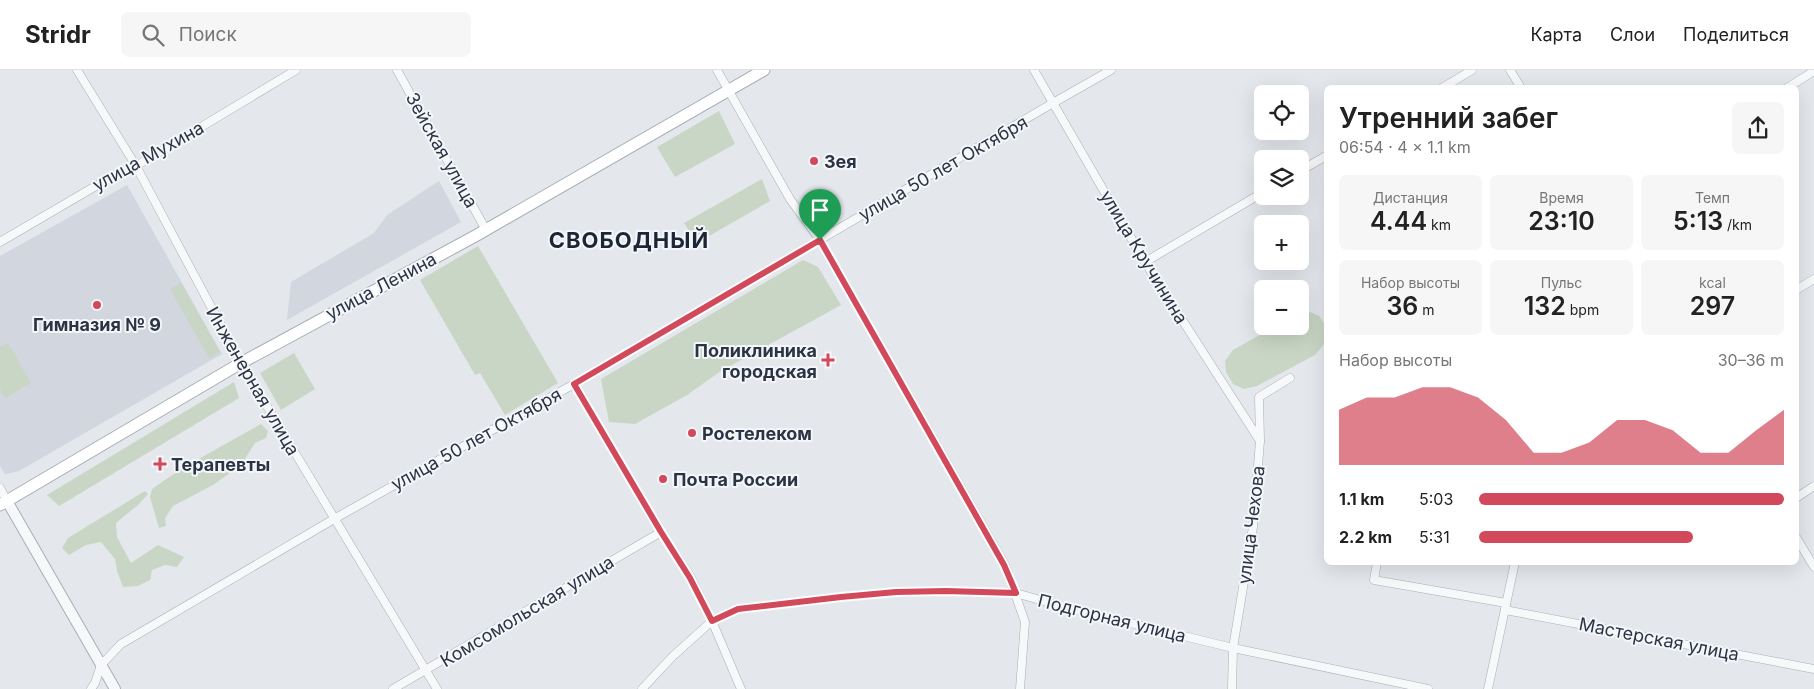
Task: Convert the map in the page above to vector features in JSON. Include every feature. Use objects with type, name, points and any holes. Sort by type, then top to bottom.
[{"type":"main road","name":"улица Ленина","points":[[4,503],[241,363],[486,230],[764,70]]},
{"type":"street","name":"Инженерная улица","points":[[77,70],[136,166],[241,363],[437,689]]},
{"type":"street","name":"улица Мухина","points":[[0,242],[118,172],[136,166],[296,70]]},
{"type":"street","name":"Зейская улица","points":[[398,70],[486,230]]},
{"type":"street","points":[[717,70],[790,199],[820,240],[1004,565],[1016,593],[1025,622],[1020,689]]},
{"type":"street","name":"улица Кручинина","points":[[1034,70],[1145,262],[1260,441]]},
{"type":"street","name":"улица 50 лет Октября","points":[[91,689],[101,665],[121,644],[334,519],[574,384],[1053,102],[1112,70]]},
{"type":"street","points":[[1447,85],[1472,70]]},
{"type":"street","points":[[1510,70],[1519,85]]},
{"type":"street","points":[[1792,85],[1814,71]]},
{"type":"street","points":[[1309,166],[1324,157]]},
{"type":"street","points":[[1145,262],[1254,198]]},
{"type":"street","points":[[1799,288],[1814,279]]},
{"type":"street","name":"улица Чехова","points":[[1232,689],[1233,648],[1253,527],[1260,441],[1259,397],[1290,378]]},
{"type":"street","points":[[574,384],[690,578],[712,621],[741,689]]},
{"type":"street","points":[[1799,496],[1814,486]]},
{"type":"street","points":[[0,488],[4,503],[115,689]]},
{"type":"street","name":"Комсомольская улица","points":[[393,689],[661,532]]},
{"type":"street","points":[[1799,542],[1814,567]]},
{"type":"street","name":"Мастерская улица","points":[[1376,565],[1374,580],[1814,669]]},
{"type":"street","points":[[1488,689],[1514,565]]},
{"type":"street","name":"Подгорная улица","points":[[642,689],[673,656],[712,621],[738,609],[896,592],[946,591],[1016,593],[1061,606],[1233,648],[1428,689]]},
{"type":"shaded area","points":[[439,181],[461,222],[287,320],[291,282],[374,233],[387,215]]},
{"type":"shaded area","name":"Гимназия № 9","points":[[127,185],[222,354],[19,471],[5,474],[0,466],[0,256]]},
{"type":"green space","points":[[719,111],[735,144],[675,177],[657,147]]},
{"type":"green space","points":[[762,179],[770,201],[697,243],[684,223]]},
{"type":"green space","points":[[478,246],[558,383],[505,415],[480,373],[475,375],[420,280]]},
{"type":"green space","points":[[803,260],[818,267],[841,305],[721,371],[687,395],[635,424],[609,422],[601,379]]},
{"type":"green space","points":[[181,283],[220,352],[209,358],[170,289]]},
{"type":"green space","points":[[1309,312],[1319,316],[1324,323],[1324,344],[1315,355],[1257,386],[1244,389],[1233,384],[1226,372],[1225,361],[1233,350],[1260,335],[1309,335]]},
{"type":"green space","points":[[8,343],[31,383],[5,398],[0,389],[0,347]]},
{"type":"green space","points":[[294,353],[315,389],[281,410],[260,373]]},
{"type":"green space","points":[[234,382],[239,398],[59,506],[47,495]]},
{"type":"green space","points":[[261,424],[268,431],[266,438],[255,443],[243,462],[213,485],[173,506],[165,518],[166,526],[159,528],[150,497],[152,489],[181,469]]},
{"type":"green space","points":[[145,491],[148,494],[139,504],[116,523],[117,537],[131,563],[158,545],[184,557],[177,567],[165,565],[152,570],[150,580],[138,586],[123,587],[115,559],[101,542],[86,545],[69,555],[62,548],[68,538]]},
{"type":"place","name":"Зея","points":[[814,161]]},
{"type":"place","name":"Гимназия № 9","points":[[97,305]]},
{"type":"place","name":"Поликлиника городская","points":[[828,360]]},
{"type":"place","name":"Ростелеком","points":[[692,433]]},
{"type":"place","name":"Терапевты","points":[[160,464]]},
{"type":"place","name":"Почта России","points":[[663,479]]},
{"type":"district","name":"СВОБОДНЫЙ","points":[[629,240]]},
{"type":"route","points":[[820,240],[1004,565],[1016,593],[896,592],[841,597],[738,609],[712,621],[690,578],[574,384],[820,240]]}]
